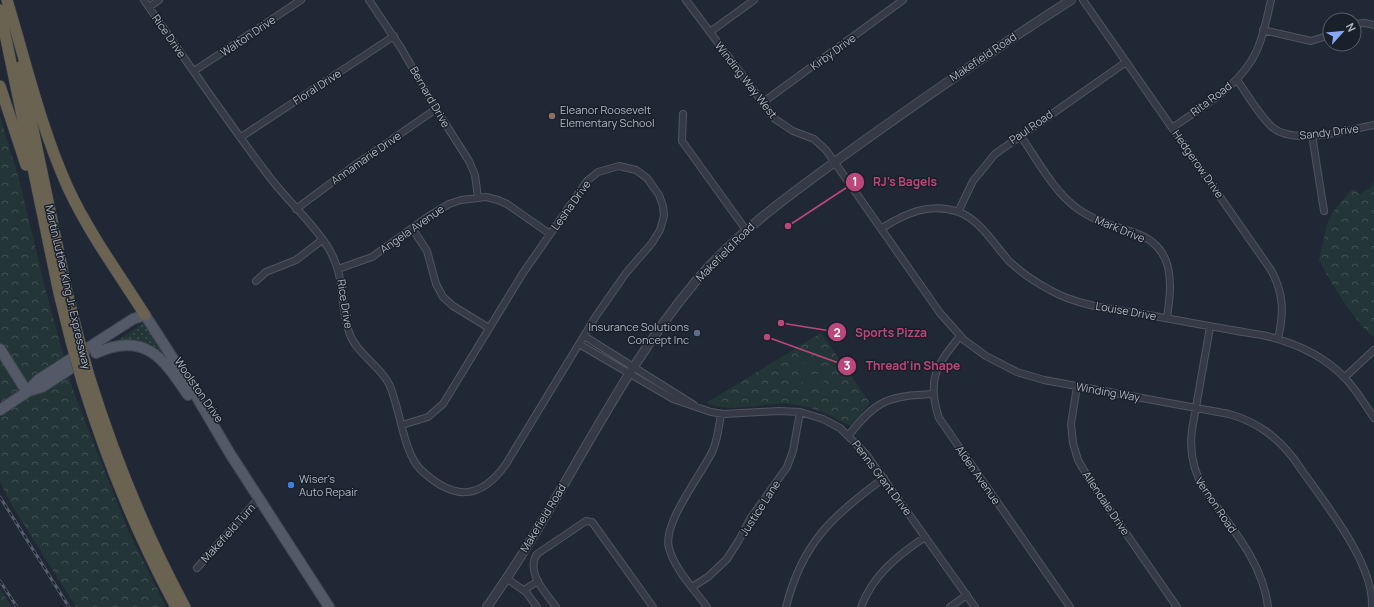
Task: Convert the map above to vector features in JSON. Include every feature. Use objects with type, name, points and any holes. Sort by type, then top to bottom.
[{"type":"highway","points":[[7,0],[46,129],[68,187],[88,227],[145,315]]},
{"type":"highway","name":"Martin Luther King Jr. Expressway","points":[[7,0],[67,292],[74,338]]},
{"type":"highway","name":"Martin Luther King Jr. Expressway","points":[[0,10],[47,235],[106,453],[145,547],[176,607]]},
{"type":"highway","points":[[0,86],[8,107],[47,235]]},
{"type":"highway","name":"Martin Luther King Jr. Expressway","points":[[85,378],[133,498],[161,561],[185,607]]},
{"type":"main road","name":"Woolston Drive","points":[[27,392],[42,387],[96,352],[137,325],[145,315]]},
{"type":"main road","name":"Woolston Drive","points":[[0,410],[27,392],[38,380],[133,319],[145,315]]},
{"type":"main road","name":"Woolston Drive","points":[[145,315],[185,376],[229,452],[329,607]]},
{"type":"main road","name":"Woolston Drive","points":[[96,352],[110,347],[130,345],[143,348],[158,356],[170,367],[211,429],[229,452]]},
{"type":"main road","points":[[0,349],[27,392]]},
{"type":"street","name":"Rice Drive","points":[[144,0],[274,183],[322,240],[338,269],[343,287],[346,321],[351,338],[386,380],[417,465],[435,481],[459,492],[480,489],[493,481],[506,464],[584,336]]},
{"type":"street","points":[[149,7],[159,0]]},
{"type":"street","name":"Walton Drive","points":[[194,71],[302,0]]},
{"type":"street","name":"Bernard Drive","points":[[369,0],[394,36],[473,169],[478,198]]},
{"type":"street","name":"Winding Way West","points":[[686,0],[775,119],[793,131],[808,136],[820,143],[835,162]]},
{"type":"street","points":[[710,32],[754,0]]},
{"type":"street","name":"Kirby Drive","points":[[762,103],[903,0]]},
{"type":"street","name":"Makefield Road","points":[[487,607],[632,370],[672,311],[695,282],[746,230],[802,185],[953,77],[1071,0]]},
{"type":"street","name":"Hedgerow Drive","points":[[1083,0],[1278,281],[1283,306],[1278,339]]},
{"type":"street","name":"Rita Road","points":[[1172,128],[1237,80],[1256,52],[1271,0]]},
{"type":"street","points":[[1362,23],[1374,25]]},
{"type":"street","points":[[1263,30],[1311,40],[1322,37]]},
{"type":"street","name":"Floral Drive","points":[[241,137],[394,36]]},
{"type":"street","name":"Paul Road","points":[[958,212],[973,181],[987,161],[1020,135],[1126,62]]},
{"type":"street","name":"Sandy Drive","points":[[1237,80],[1264,118],[1278,131],[1290,136],[1312,135],[1374,125]]},
{"type":"street","name":"Annamarie Drive","points":[[296,210],[346,172],[436,109]]},
{"type":"street","points":[[683,114],[682,141],[746,230]]},
{"type":"street","name":"Mark Drive","points":[[1020,135],[1069,202],[1098,221],[1142,236],[1156,247],[1165,259],[1170,272],[1170,298],[1166,318]]},
{"type":"street","points":[[1312,135],[1324,211]]},
{"type":"street","name":"Winding Way","points":[[835,162],[940,313],[960,336],[986,356],[1017,372],[1044,380],[1242,418],[1264,429],[1282,445],[1361,557],[1371,583],[1372,607]]},
{"type":"street","name":"Lesha Drive","points":[[402,425],[428,417],[443,404],[550,234],[590,178],[598,172],[613,166],[629,168],[642,174],[655,189],[663,206],[664,216],[658,234],[626,273],[584,336]]},
{"type":"street","name":"Angela Avenue","points":[[338,269],[372,257],[412,228],[449,204],[461,200],[492,198],[507,204],[550,234]]},
{"type":"street","name":"Louise Drive","points":[[882,228],[903,215],[922,209],[940,208],[958,212],[979,225],[1017,268],[1050,291],[1079,302],[1278,339],[1310,352],[1345,378],[1374,418]]},
{"type":"street","points":[[412,228],[427,251],[436,284],[443,297],[453,306],[490,328]]},
{"type":"street","points":[[256,281],[266,272],[296,260],[322,240]]},
{"type":"street","name":"Vernon Road","points":[[1210,326],[1190,442],[1196,476],[1255,564],[1264,587],[1268,607]]},
{"type":"street","points":[[584,336],[632,370]]},
{"type":"street","name":"Alden Avenue","points":[[960,336],[947,350],[939,363],[935,376],[934,394],[936,407],[945,428],[1070,607]]},
{"type":"street","points":[[579,344],[632,370]]},
{"type":"street","points":[[1345,378],[1374,350]]},
{"type":"street","name":"Penns Grant Drive","points":[[632,370],[673,399],[702,410],[721,414],[778,411],[800,412],[823,419],[848,435],[866,454],[884,478],[975,607]]},
{"type":"street","name":"Allendale Drive","points":[[1077,386],[1071,424],[1073,443],[1078,460],[1092,484],[1177,607]]},
{"type":"street","points":[[848,435],[867,414],[887,400],[908,395],[934,394]]},
{"type":"street","name":"Justice Lane","points":[[692,588],[708,577],[726,559],[750,520],[787,467],[793,451],[800,412]]},
{"type":"street","points":[[707,607],[692,588],[670,551],[668,540],[669,531],[674,517],[713,449],[719,433],[721,414]]},
{"type":"street","points":[[786,607],[794,578],[812,544],[838,514],[884,478]]},
{"type":"street","name":"Makefield Turn","points":[[197,568],[259,498]]},
{"type":"street","points":[[556,607],[538,581],[532,565],[537,554],[581,523],[589,521],[595,526],[653,607]]},
{"type":"street","points":[[860,607],[881,572],[899,555],[925,537]]},
{"type":"street","points":[[506,578],[524,590],[536,605],[528,607]]},
{"type":"street","points":[[524,590],[538,581]]},
{"type":"street","points":[[950,607],[967,595]]},
{"type":"green space","points":[[0,116],[20,183],[45,288],[73,390],[127,528],[166,607],[76,607],[13,507],[0,482]]},
{"type":"green space","points":[[1374,181],[1374,336],[1367,332],[1347,307],[1319,260],[1327,224],[1333,212],[1352,189],[1360,194],[1371,187]]},
{"type":"green space","points":[[143,323],[146,325],[168,359],[121,343],[120,339]]},
{"type":"green space","points":[[821,333],[870,403],[851,426],[836,418],[805,406],[778,404],[727,408],[706,403]]},
{"type":"green space","points":[[820,360],[822,370],[801,373],[800,364]]},
{"type":"green space","points":[[822,373],[824,383],[803,386],[802,376]]},
{"type":"green space","points":[[0,589],[12,607],[0,607]]},
{"type":"railway","points":[[0,497],[69,607]]},
{"type":"railway","points":[[0,581],[17,607]]},
{"type":"place","name":"Eleanor Roosevelt Elementary School","points":[[552,116]]},
{"type":"place","name":"RJ's Bagels","points":[[788,226]]},
{"type":"place","name":"Sports Pizza","points":[[781,323]]},
{"type":"place","name":"Insurance Solutions Concept Inc","points":[[697,333]]},
{"type":"place","name":"Thread'in Shape","points":[[767,337]]},
{"type":"place","name":"Wiser's Auto Repair","points":[[291,485]]}]
